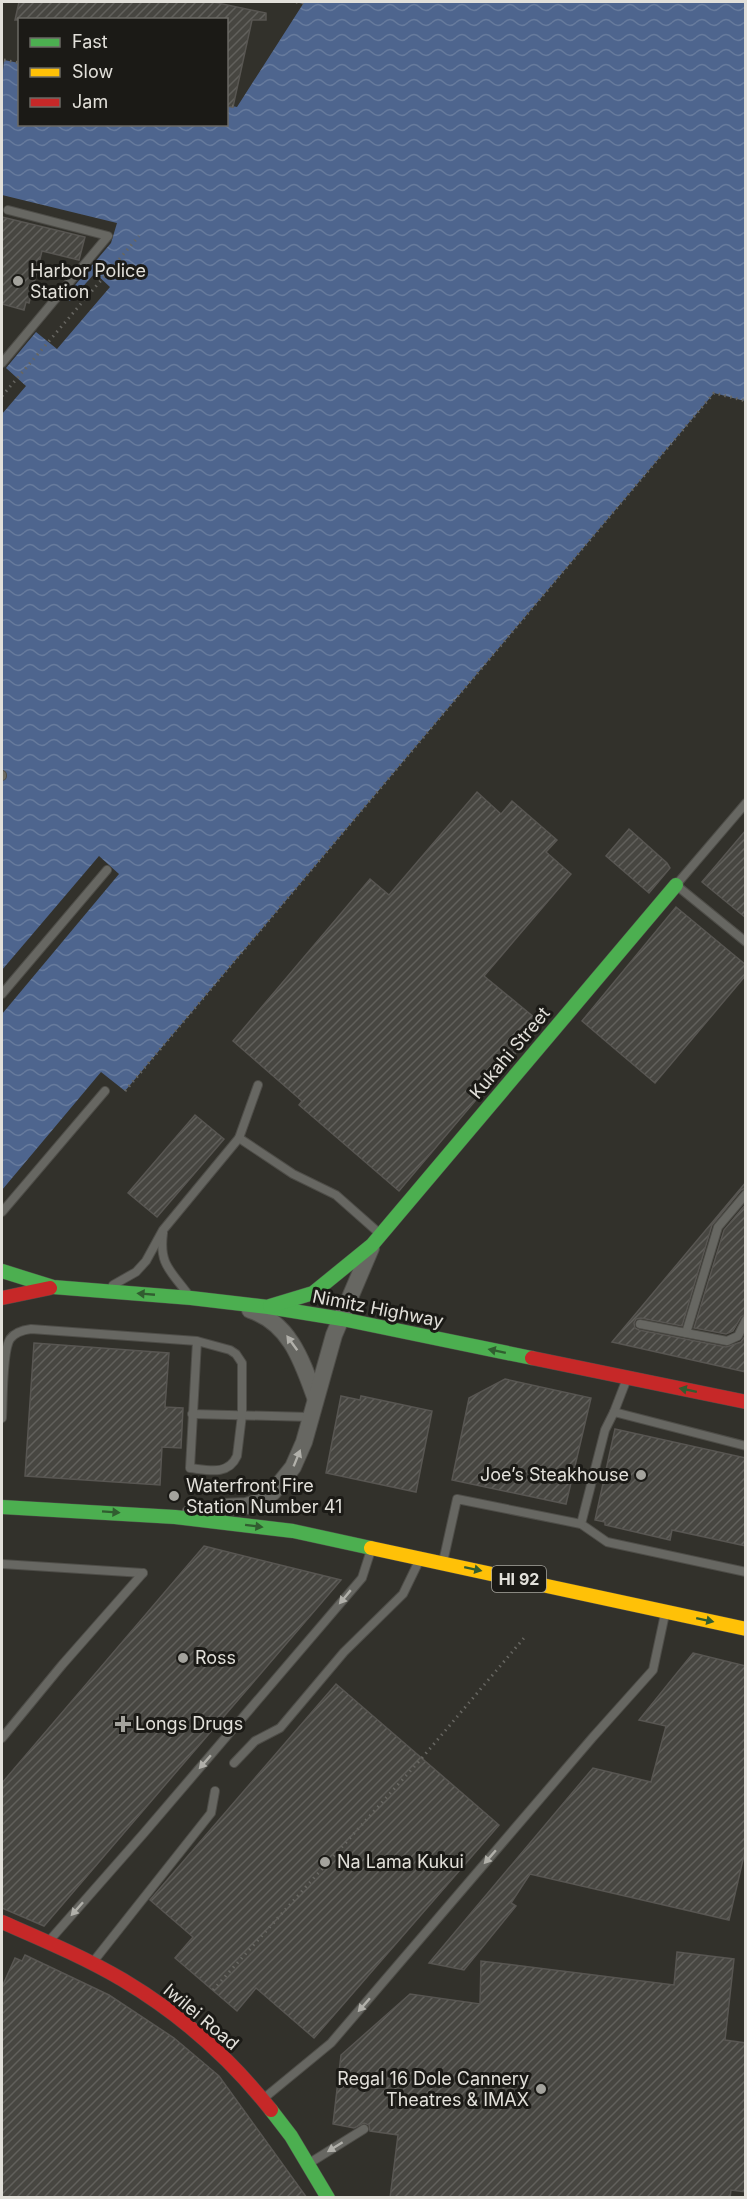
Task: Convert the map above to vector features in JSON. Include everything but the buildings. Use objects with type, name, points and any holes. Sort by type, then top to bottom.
[{"type":"main road","name":"Kukahi Street","points":[[268,1307],[313,1293],[377,1240],[676,885]]},
{"type":"main road","name":"Nimitz Highway","points":[[2,1271],[53,1287],[191,1298],[342,1319],[746,1402]]},
{"type":"main road","points":[[2,1298],[53,1287]]},
{"type":"main road","points":[[2,1492],[52,1509]]},
{"type":"main road","name":"HI 92","points":[[2,1506],[175,1517],[293,1531],[372,1546],[746,1629]]},
{"type":"main road","name":"Iwilei Road","points":[[2,1922],[92,1963],[149,1997],[185,2023],[229,2062],[278,2118],[328,2198]]},
{"type":"street","name":"Kukahi Street","points":[[175,1517],[223,1506],[246,1506],[261,1501],[273,1492],[293,1467],[304,1442],[334,1335],[377,1240]]},
{"type":"street","points":[[225,1302],[261,1314],[284,1332],[299,1353],[315,1397]]},
{"type":"lane","points":[[2,363],[108,236],[8,210]]},
{"type":"lane","points":[[746,803],[676,885],[746,942]]},
{"type":"lane","points":[[2,994],[107,870]]},
{"type":"lane","points":[[105,1290],[136,1272],[146,1261],[163,1230],[239,1138],[258,1085]]},
{"type":"lane","points":[[2,1212],[105,1091]]},
{"type":"lane","points":[[239,1138],[293,1174],[336,1195],[377,1240]]},
{"type":"lane","points":[[686,1333],[718,1227],[745,1196]]},
{"type":"lane","points":[[163,1230],[161,1249],[164,1263],[191,1298]]},
{"type":"lane","points":[[640,1324],[727,1341],[738,1336],[746,1320]]},
{"type":"lane","points":[[2,1418],[3,1368],[6,1351],[14,1334],[25,1329],[197,1341],[230,1350],[240,1358],[242,1363],[242,1415],[237,1456],[231,1466],[221,1471],[190,1468],[197,1341]]},
{"type":"lane","points":[[581,1524],[605,1430],[627,1377]]},
{"type":"lane","points":[[614,1412],[746,1446]]},
{"type":"lane","points":[[192,1414],[310,1417]]},
{"type":"lane","points":[[442,1562],[457,1499],[581,1524],[607,1542],[746,1572]]},
{"type":"lane","points":[[47,1942],[174,1798],[362,1578],[372,1546]]},
{"type":"lane","points":[[234,1763],[255,1740],[280,1728],[344,1653],[403,1594],[420,1558]]},
{"type":"lane","points":[[2,1564],[143,1573],[62,1665],[2,1738]]},
{"type":"lane","points":[[262,2099],[331,2043],[528,1812],[653,1670],[665,1612]]},
{"type":"lane","points":[[92,1963],[211,1813],[214,1791]]},
{"type":"lane","points":[[307,2164],[364,2130]]},
{"type":"path","points":[[296,2],[304,3]]},
{"type":"path","points":[[4,60],[18,63]]},
{"type":"path","points":[[228,105],[237,107]]},
{"type":"path","points":[[2,396],[139,236]]},
{"type":"path","points":[[125,1091],[714,393],[746,401]]},
{"type":"path","points":[[213,1990],[422,1758],[524,1638]]},
{"type":"water","points":[[296,2],[745,2],[745,401],[714,393],[125,1091],[101,1072],[2,1190],[2,414],[26,386],[6,368],[36,332],[57,349],[110,287],[95,273],[70,301],[65,297],[111,243],[117,223],[2,195],[4,60],[18,63],[18,126],[228,126],[228,105],[237,107],[303,4]]},
{"type":"pier","points":[[99,856],[119,874],[2,1014],[2,970]]},
{"type":"traffic: fast","points":[[270,1306],[313,1293],[372,1245],[676,885]]},
{"type":"traffic: fast","points":[[2,1271],[53,1287],[191,1298],[342,1319],[532,1358]]},
{"type":"traffic: fast","points":[[2,1507],[175,1517],[293,1531],[371,1548]]},
{"type":"traffic: fast","points":[[271,2110],[291,2136],[328,2198]]},
{"type":"traffic: slow","points":[[371,1548],[746,1629]]},
{"type":"traffic: jam","points":[[2,1298],[50,1288]]},
{"type":"traffic: jam","points":[[532,1358],[746,1402]]},
{"type":"traffic: jam","points":[[2,1922],[63,1949],[144,1993],[203,2038],[239,2073],[271,2110]]},
{"type":"place","name":"Harbor Police Station","points":[[18,281]]},
{"type":"place","name":"Joe’s Steakhouse","points":[[641,1475]]},
{"type":"place","name":"Waterfront Fire Station Number 41","points":[[174,1496]]},
{"type":"place","name":"Ross","points":[[183,1658]]},
{"type":"place","name":"Longs Drugs","points":[[123,1724]]},
{"type":"place","name":"Na Lama Kukui","points":[[325,1862]]},
{"type":"place","name":"Regal 16 Dole Cannery Theatres & IMAX","points":[[541,2089]]}]
